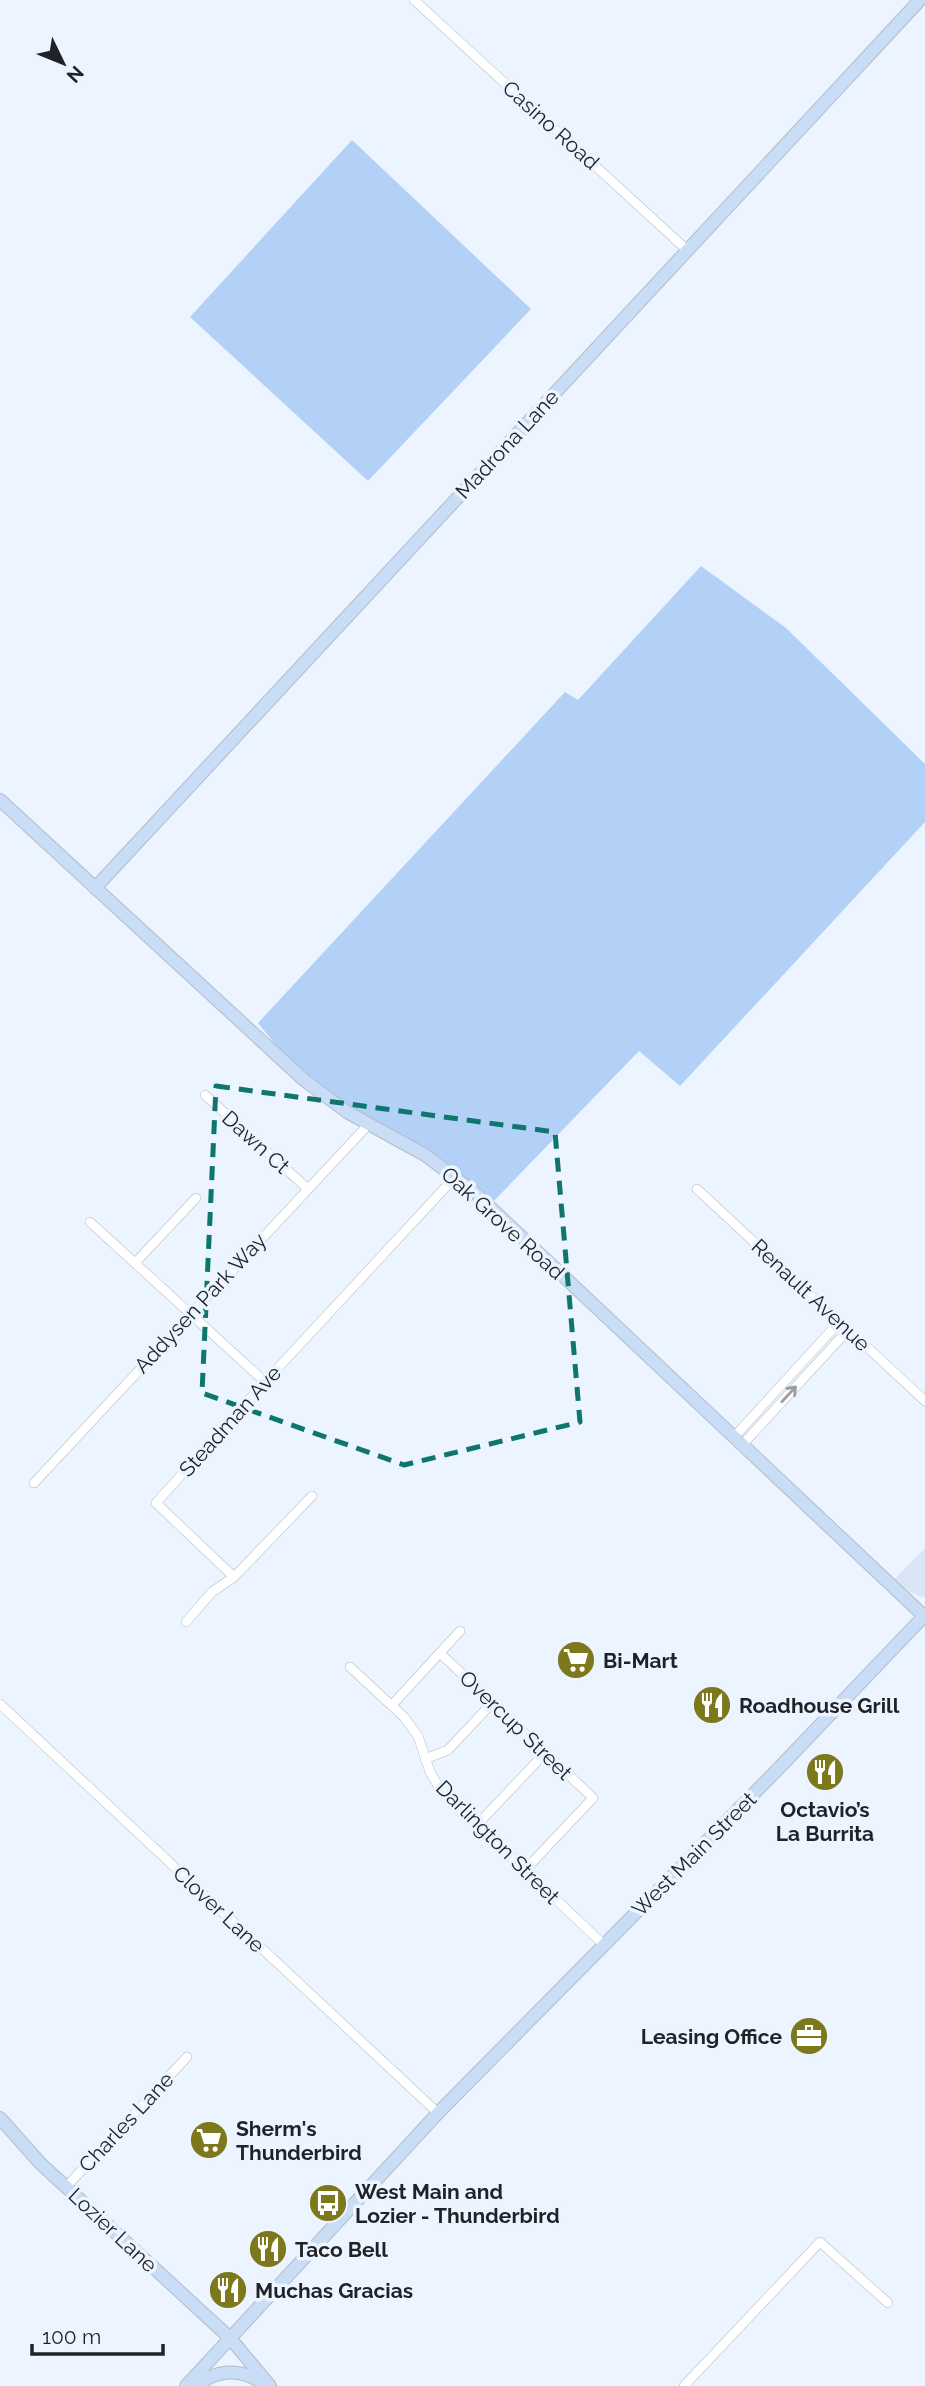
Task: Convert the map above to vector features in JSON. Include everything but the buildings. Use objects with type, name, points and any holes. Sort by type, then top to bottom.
[{"type":"street","name":"Casino Road","points":[[414,0],[687,250]]},
{"type":"street","name":"Madrona Lane","points":[[95,888],[920,0]]},
{"type":"street","name":"Oak Grove Road","points":[[0,800],[324,1097],[368,1125],[425,1155],[456,1177],[924,1615]]},
{"type":"street","name":"Dawn Ct","points":[[205,1095],[308,1189]]},
{"type":"street","name":"Addysen Park Way","points":[[34,1483],[368,1125]]},
{"type":"street","name":"Steadman Ave","points":[[234,1577],[156,1503],[456,1177]]},
{"type":"street","name":"Renault Avenue","points":[[697,1189],[925,1401]]},
{"type":"street","points":[[135,1263],[195,1198]]},
{"type":"street","points":[[90,1222],[265,1382]]},
{"type":"street","points":[[739,1440],[840,1321]]},
{"type":"street","points":[[739,1440],[848,1330]]},
{"type":"street","points":[[186,1622],[212,1592],[234,1577],[312,1496]]},
{"type":"street","name":"West Main Street","points":[[439,2113],[779,1768],[924,1615]]},
{"type":"street","points":[[392,1705],[460,1631]]},
{"type":"street","name":"Overcup Street","points":[[440,1653],[593,1798],[525,1870]]},
{"type":"street","name":"Darlington Street","points":[[350,1667],[404,1717],[418,1736],[425,1759],[440,1789],[604,1945]]},
{"type":"street","points":[[425,1759],[447,1750],[493,1702]]},
{"type":"street","name":"Clover Lane","points":[[0,1704],[439,2113]]},
{"type":"street","points":[[477,1825],[545,1753]]},
{"type":"street","name":"Charles Lane","points":[[66,2187],[187,2057]]},
{"type":"street","points":[[186,2386],[439,2113]]},
{"type":"street","name":"Lozier Lane","points":[[0,2118],[66,2187],[230,2338],[268,2386]]},
{"type":"street","points":[[684,2386],[821,2242],[888,2303]]},
{"type":"street","points":[[198,2386],[208,2378],[225,2372],[250,2376],[268,2386]]},
{"type":"highlighted area","points":[[216,1086],[555,1132],[580,1422],[404,1465],[202,1393]]},
{"type":"shaded area","points":[[352,140],[531,309],[368,481],[190,317]]},
{"type":"shaded area","points":[[701,566],[786,628],[925,764],[925,822],[680,1086],[639,1051],[489,1206],[441,1166],[304,1080],[258,1023],[565,692],[578,700]]},
{"type":"shaded area","points":[[925,1548],[925,1597],[922,1597],[910,1592],[895,1579]]},
{"type":"place","name":"Bi-Mart","points":[[576,1660]]},
{"type":"place","name":"Roadhouse Grill","points":[[712,1705]]},
{"type":"place","name":"Octavio’s La Burrita","points":[[825,1772]]},
{"type":"place","name":"Leasing Office","points":[[809,2036]]},
{"type":"place","name":"Sherm's Thunderbird","points":[[209,2140]]},
{"type":"place","name":"West Main and Lozier - Thunderbird","points":[[328,2203]]},
{"type":"place","name":"Taco Bell","points":[[268,2249]]},
{"type":"place","name":"Muchas Gracias","points":[[228,2290]]}]
